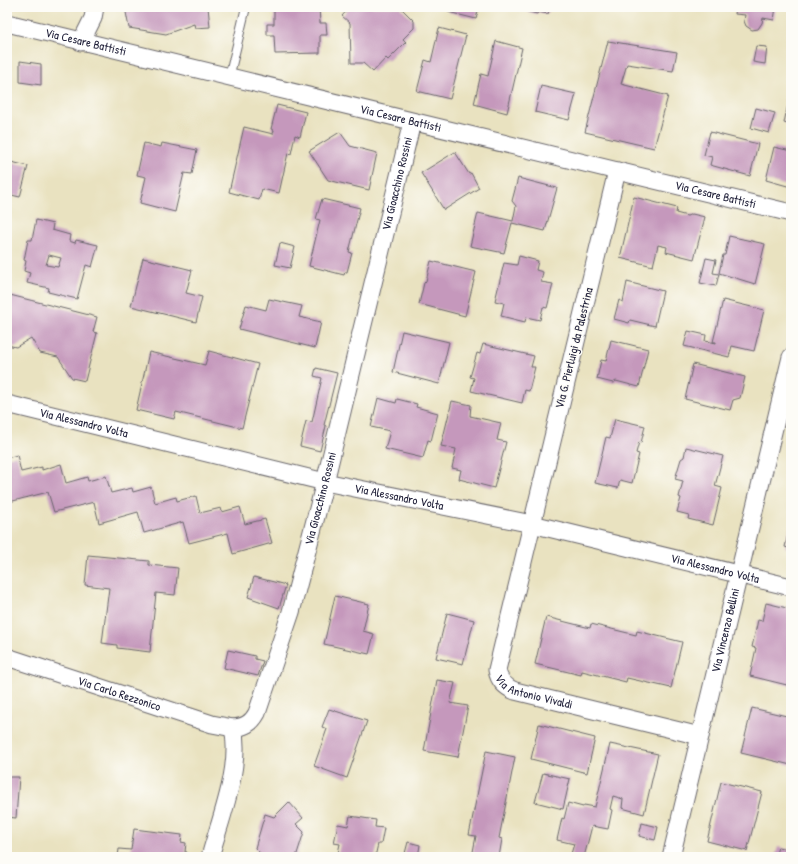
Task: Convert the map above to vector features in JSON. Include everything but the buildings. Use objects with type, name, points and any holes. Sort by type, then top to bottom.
[{"type":"street","points":[[81,42],[93,18],[95,7]]},
{"type":"street","name":"Via Cesare Battisti","points":[[8,23],[229,78],[791,213]]},
{"type":"street","name":"Via Gioacchino Rossini","points":[[233,728],[246,726],[253,721],[257,714],[291,612],[325,482],[412,122]]},
{"type":"street","name":"Via G. Pierluigi da Palestrina","points":[[532,524],[617,172]]},
{"type":"street","name":"Via Vincenzo Bellini","points":[[671,857],[791,356]]},
{"type":"street","name":"Via Alessandro Volta","points":[[7,404],[325,482],[532,524],[791,586]]},
{"type":"street","name":"Via Antonio Vivaldi","points":[[532,524],[498,664],[497,670],[501,681],[505,686],[515,691],[700,736]]},
{"type":"street","name":"Via Carlo Rezzonico","points":[[7,657],[212,724],[233,728]]},
{"type":"street","points":[[210,857],[233,773],[236,751],[233,728]]},
{"type":"lane","points":[[229,78],[246,7]]}]
